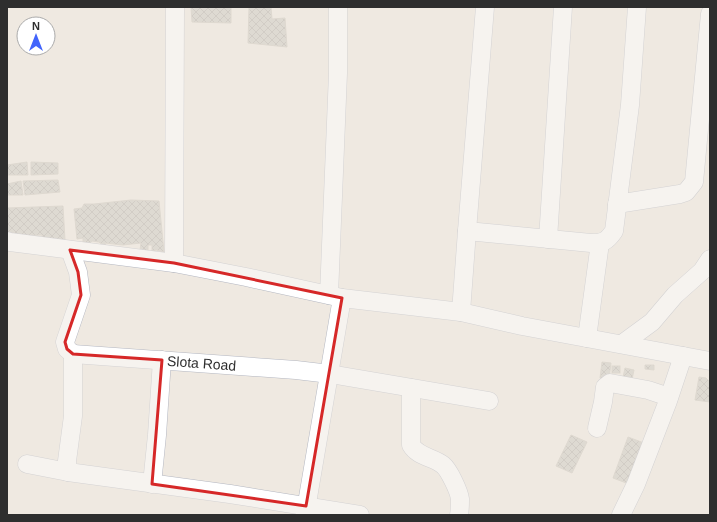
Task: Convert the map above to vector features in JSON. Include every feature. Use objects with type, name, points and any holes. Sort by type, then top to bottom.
[{"type":"street","points":[[174,262],[175,7]]},
{"type":"street","points":[[306,511],[330,374],[336,296],[338,7]]},
{"type":"street","points":[[461,312],[485,7]]},
{"type":"street","points":[[548,239],[563,7]]},
{"type":"street","points":[[467,231],[591,243],[600,243],[608,239],[614,231],[630,105],[638,7]]},
{"type":"street","points":[[617,204],[680,194],[686,192],[694,182],[710,14]]},
{"type":"street","points":[[7,241],[174,262],[336,296],[461,312],[522,326],[710,361]]},
{"type":"street","points":[[587,338],[600,243]]},
{"type":"street","points":[[68,472],[67,462],[73,416],[73,354],[66,349],[65,342],[81,295],[78,272],[70,250]]},
{"type":"street","points":[[622,344],[652,322],[675,295],[702,271],[710,259]]},
{"type":"street","name":"Slota Road","points":[[73,354],[296,370],[330,374],[489,401]]},
{"type":"street","points":[[621,515],[636,484],[683,356]]},
{"type":"street","points":[[152,484],[162,360]]},
{"type":"street","points":[[597,428],[605,387],[610,383],[648,390],[669,397]]},
{"type":"street","points":[[411,388],[411,445],[417,453],[443,465],[448,470],[460,498],[459,515]]},
{"type":"street","points":[[27,464],[68,472],[230,494],[306,511],[360,515]]},
{"type":"highlighted area","points":[[70,250],[174,263],[342,298],[306,506],[152,484],[162,360],[73,354],[67,349],[65,342],[81,295],[78,272]]},
{"type":"building","points":[[191,7],[231,7],[231,23],[192,22]]},
{"type":"building","points":[[249,7],[271,7],[272,19],[285,18],[287,47],[248,43]]},
{"type":"building","points":[[27,162],[28,175],[7,175],[7,165]]},
{"type":"building","points":[[31,162],[58,163],[58,174],[31,175]]},
{"type":"building","points":[[58,180],[60,192],[25,195],[23,181]]},
{"type":"building","points":[[21,181],[23,195],[7,195],[7,184]]},
{"type":"building","points":[[131,200],[159,201],[164,252],[156,250],[152,252],[152,245],[148,245],[148,252],[140,250],[141,243],[123,245],[105,243],[106,248],[99,242],[92,241],[86,247],[83,243],[83,238],[77,239],[74,209],[82,208],[84,204]]},
{"type":"building","points":[[63,206],[65,240],[43,240],[42,235],[7,236],[7,208]]},
{"type":"building","points":[[602,362],[611,363],[609,379],[600,378]]},
{"type":"building","points":[[645,365],[654,365],[654,370],[645,369]]},
{"type":"building","points":[[612,366],[620,366],[620,373],[612,373]]},
{"type":"building","points":[[625,368],[634,370],[631,384],[622,382]]},
{"type":"building","points":[[699,377],[706,378],[710,382],[710,402],[695,400]]},
{"type":"building","points":[[571,435],[587,442],[572,473],[556,466]]},
{"type":"building","points":[[628,437],[644,443],[629,484],[613,478]]}]
